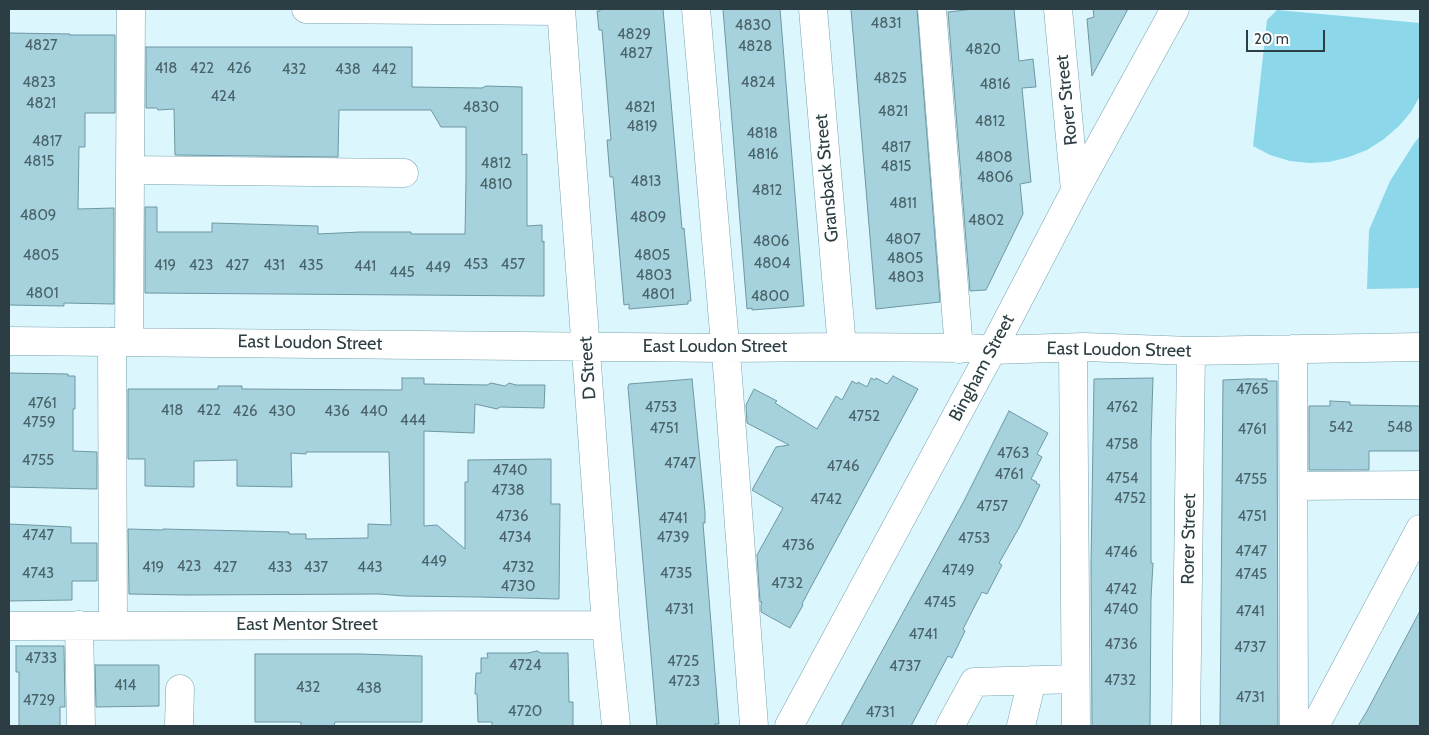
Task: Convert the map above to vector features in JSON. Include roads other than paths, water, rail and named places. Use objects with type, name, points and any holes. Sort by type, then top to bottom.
[{"type":"street","points":[[113,626],[120,342],[130,170],[131,9]]},
{"type":"street","points":[[306,9],[561,10]]},
{"type":"street","points":[[696,9],[725,348],[754,726]]},
{"type":"street","name":"Gransback Street","points":[[813,9],[842,347]]},
{"type":"street","points":[[932,9],[959,349]]},
{"type":"street","name":"Rorer Street","points":[[1058,9],[1076,191]]},
{"type":"street","name":"Bingham Street","points":[[789,726],[1175,9]]},
{"type":"street","name":"D Street","points":[[561,10],[606,624],[616,726]]},
{"type":"street","points":[[130,170],[404,172]]},
{"type":"street","name":"East Loudon Street","points":[[9,341],[725,348],[842,347],[992,350],[1073,348],[1192,351],[1420,347]]},
{"type":"street","points":[[1073,348],[1076,726]]},
{"type":"street","points":[[1294,349],[1294,726]]},
{"type":"street","name":"Rorer Street","points":[[1186,726],[1192,351]]},
{"type":"street","points":[[1294,486],[1420,485]]},
{"type":"street","points":[[1315,726],[1420,528]]},
{"type":"street","name":"East Mentor Street","points":[[9,626],[606,624]]},
{"type":"street","points":[[79,626],[81,726]]},
{"type":"street","points":[[950,726],[974,682],[1075,679]]},
{"type":"street","points":[[1021,726],[1032,680]]},
{"type":"street","points":[[179,726],[180,689]]}]
